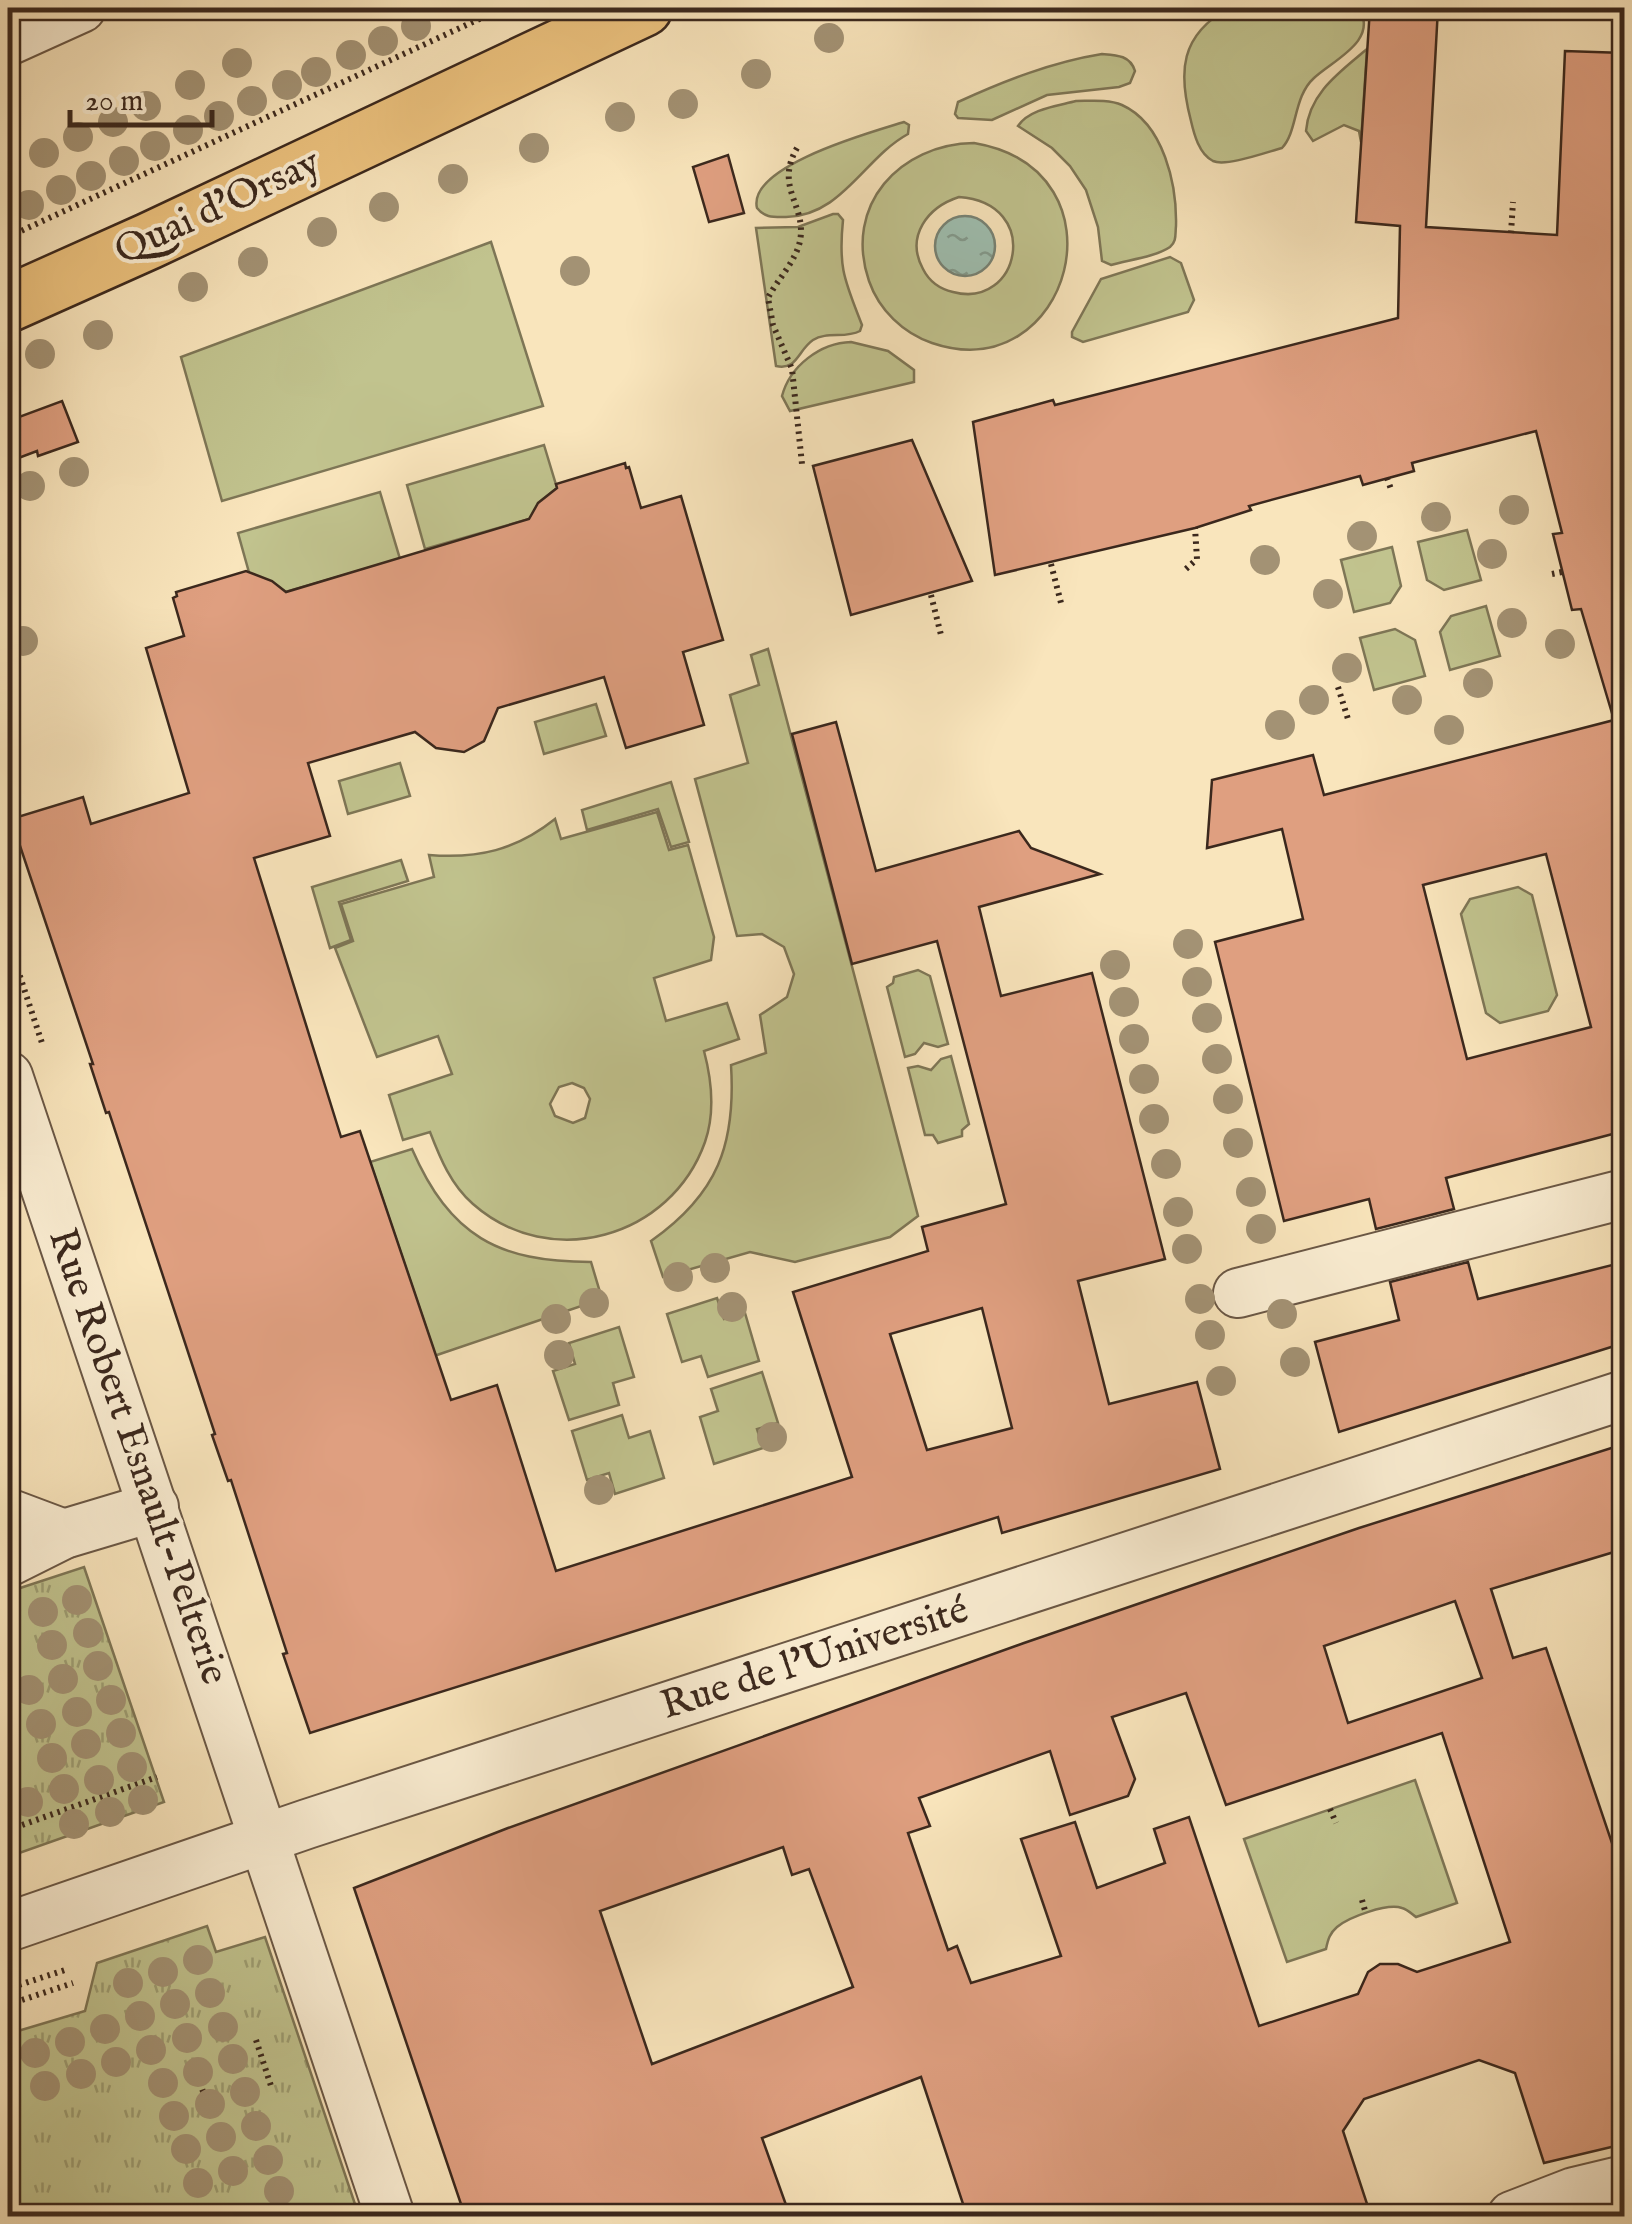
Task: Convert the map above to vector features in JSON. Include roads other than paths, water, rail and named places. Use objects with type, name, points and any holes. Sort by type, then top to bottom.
[{"type":"main road","name":"Quai d'Orsay","points":[[8,304],[644,8]]},
{"type":"street","points":[[8,41],[81,8]]},
{"type":"street","name":"Rue Robert Esnault-Pelterie","points":[[8,1076],[390,2216]]},
{"type":"street","points":[[1238,1293],[1624,1194]]},
{"type":"street","name":"Rue de l'Université","points":[[8,1927],[263,1839],[1624,1395]]},
{"type":"street","points":[[8,1562],[64,1534],[154,1507]]},
{"type":"street","points":[[8,1513],[64,1534]]},
{"type":"street","points":[[1512,2216],[1574,2192],[1624,2180]]},
{"type":"water","points":[[965,216],[986,225],[995,246],[986,267],[965,276],[944,267],[935,246],[944,225]]}]
